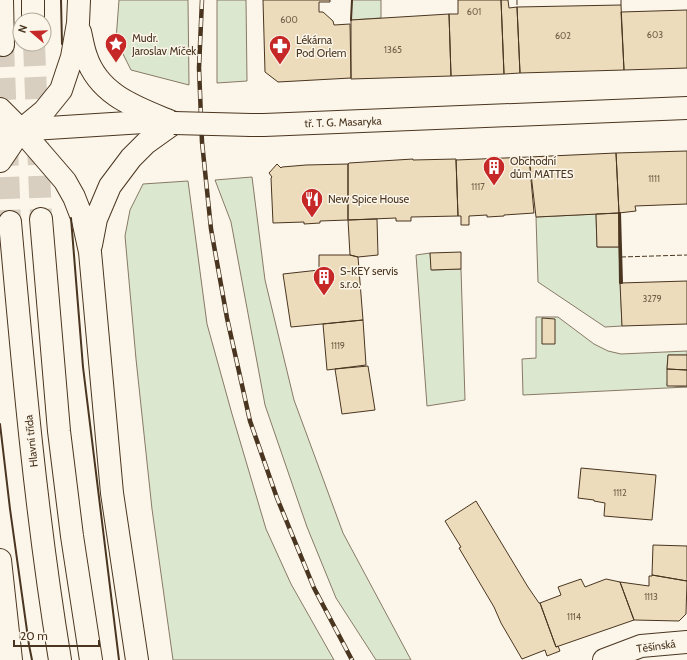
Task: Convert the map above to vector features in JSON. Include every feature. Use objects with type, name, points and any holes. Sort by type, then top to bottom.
[{"type":"main road","points":[[2,0],[3,45]]},
{"type":"main road","points":[[33,0],[33,12]]},
{"type":"main road","points":[[0,161],[10,130],[44,111],[61,90],[72,57],[78,23],[79,0]]},
{"type":"main road","points":[[78,23],[86,57],[99,82],[122,101],[144,125]]},
{"type":"main road","name":"tř. T. G. Masaryka","points":[[174,123],[264,125],[687,108]]},
{"type":"main road","points":[[0,109],[10,130],[65,181],[74,197],[83,220],[90,252],[112,493],[137,660]]},
{"type":"main road","points":[[144,125],[174,123]]},
{"type":"main road","points":[[10,130],[174,123]]},
{"type":"main road","points":[[90,252],[96,219],[110,186],[131,158],[144,125]]},
{"type":"main road","points":[[41,220],[59,431],[72,536],[91,660]]},
{"type":"main road","name":"Hlavní třída","points":[[10,222],[30,434],[60,660]]},
{"type":"main road","points":[[0,560],[12,660]]},
{"type":"main road","name":"Těšínská","points":[[604,660],[641,646],[687,642]]},
{"type":"green space","points":[[119,0],[188,0],[189,85],[131,70],[116,40]]},
{"type":"green space","points":[[217,0],[246,0],[247,81],[217,83]]},
{"type":"green space","points":[[352,0],[381,0],[381,18],[351,20]]},
{"type":"green space","points":[[252,177],[265,280],[294,400],[343,533],[411,660],[376,660],[336,598],[307,527],[265,405],[231,222],[215,180]]},
{"type":"green space","points":[[188,181],[207,324],[266,529],[291,584],[334,660],[173,660],[152,509],[125,236],[130,210],[143,184]]},
{"type":"green space","points":[[596,214],[597,247],[619,247],[622,326],[605,327],[538,282],[536,217]]},
{"type":"green space","points":[[430,253],[432,270],[461,269],[465,400],[427,406],[416,255]]},
{"type":"green space","points":[[536,317],[558,317],[594,344],[608,351],[621,354],[687,351],[687,355],[668,355],[667,369],[669,372],[667,385],[687,387],[523,395],[522,359],[536,358]]},
{"type":"building","points":[[263,0],[330,0],[330,2],[319,2],[319,12],[323,12],[333,21],[334,25],[350,24],[351,78],[278,82],[265,72]]},
{"type":"building","points":[[458,0],[501,0],[504,74],[451,76],[449,14],[458,14]]},
{"type":"building","points":[[501,0],[508,0],[509,8],[517,7],[520,73],[504,74]]},
{"type":"building","points":[[621,5],[624,70],[520,73],[517,7]]},
{"type":"building","points":[[687,10],[687,68],[624,70],[621,12]]},
{"type":"building","points":[[449,14],[451,76],[351,79],[351,20]]},
{"type":"building","points":[[687,151],[687,204],[635,206],[636,211],[619,213],[616,153]]},
{"type":"building","points":[[616,153],[619,213],[536,217],[529,157]]},
{"type":"building","name":"Obchodní dům MATTES","points":[[529,157],[534,213],[487,217],[487,215],[469,216],[469,225],[461,225],[461,216],[458,216],[456,160]]},
{"type":"building","points":[[413,159],[456,159],[458,216],[411,217],[411,221],[396,221],[396,218],[348,220],[349,163]]},
{"type":"building","points":[[277,164],[281,168],[306,165],[348,164],[348,220],[320,221],[320,223],[304,224],[304,222],[273,223],[272,177],[269,173]]},
{"type":"building","points":[[619,213],[619,247],[597,247],[596,214]]},
{"type":"building","points":[[377,219],[378,255],[358,257],[350,255],[348,220]]},
{"type":"building","points":[[461,252],[461,269],[431,270],[430,253]]},
{"type":"building","name":"S-KEY servis s.r.o.","points":[[319,255],[350,255],[358,257],[363,320],[291,327],[283,274],[319,270]]},
{"type":"building","points":[[687,281],[687,324],[622,326],[620,283]]},
{"type":"building","points":[[542,318],[555,319],[555,344],[542,344]]},
{"type":"building","points":[[363,320],[366,365],[327,370],[323,324]]},
{"type":"building","points":[[668,355],[687,355],[687,370],[667,369]]},
{"type":"building","points":[[368,366],[375,410],[342,414],[335,369]]},
{"type":"building","points":[[667,369],[687,370],[687,386],[667,386]]},
{"type":"building","points":[[581,468],[656,475],[652,520],[604,516],[605,503],[578,498]]},
{"type":"building","points":[[476,501],[528,587],[540,603],[556,647],[558,646],[560,651],[547,656],[545,650],[522,659],[501,623],[494,607],[459,548],[461,547],[445,521]]},
{"type":"building","points":[[653,545],[687,546],[687,581],[652,575]]},
{"type":"building","points":[[652,575],[687,581],[686,614],[679,621],[634,620],[620,582],[649,586],[649,576]]},
{"type":"building","points":[[581,579],[585,587],[606,579],[620,582],[634,620],[556,647],[540,603],[561,595],[558,587]]},
{"type":"tunnel","points":[[3,45],[10,222]]},
{"type":"tunnel","points":[[34,52],[41,219]]},
{"type":"railway","points":[[202,0],[199,68],[202,142],[211,229],[227,318],[250,421],[277,498],[314,588],[352,660]]},
{"type":"fence","points":[[517,0],[517,7]]},
{"type":"fence","points":[[621,0],[621,5]]},
{"type":"fence","points":[[621,257],[687,255]]},
{"type":"wall","points":[[61,0],[62,44]]},
{"type":"wall","points":[[351,20],[352,0]]},
{"type":"wall","points":[[619,213],[620,213],[622,283],[620,283],[619,213]]},
{"type":"wall","points":[[71,218],[83,367],[119,660]]},
{"type":"wall","points":[[0,424],[10,509],[32,660]]},
{"type":"place","name":"Mudr. Jaroslav Míček","points":[[116,64]]},
{"type":"place","name":"Lékárna Pod Orlem","points":[[280,66]]},
{"type":"place","name":"Obchodní dům MATTES","points":[[494,186]]},
{"type":"place","name":"New Spice House","points":[[312,218]]},
{"type":"place","name":"S-KEY servis s.r.o.","points":[[324,296]]}]
